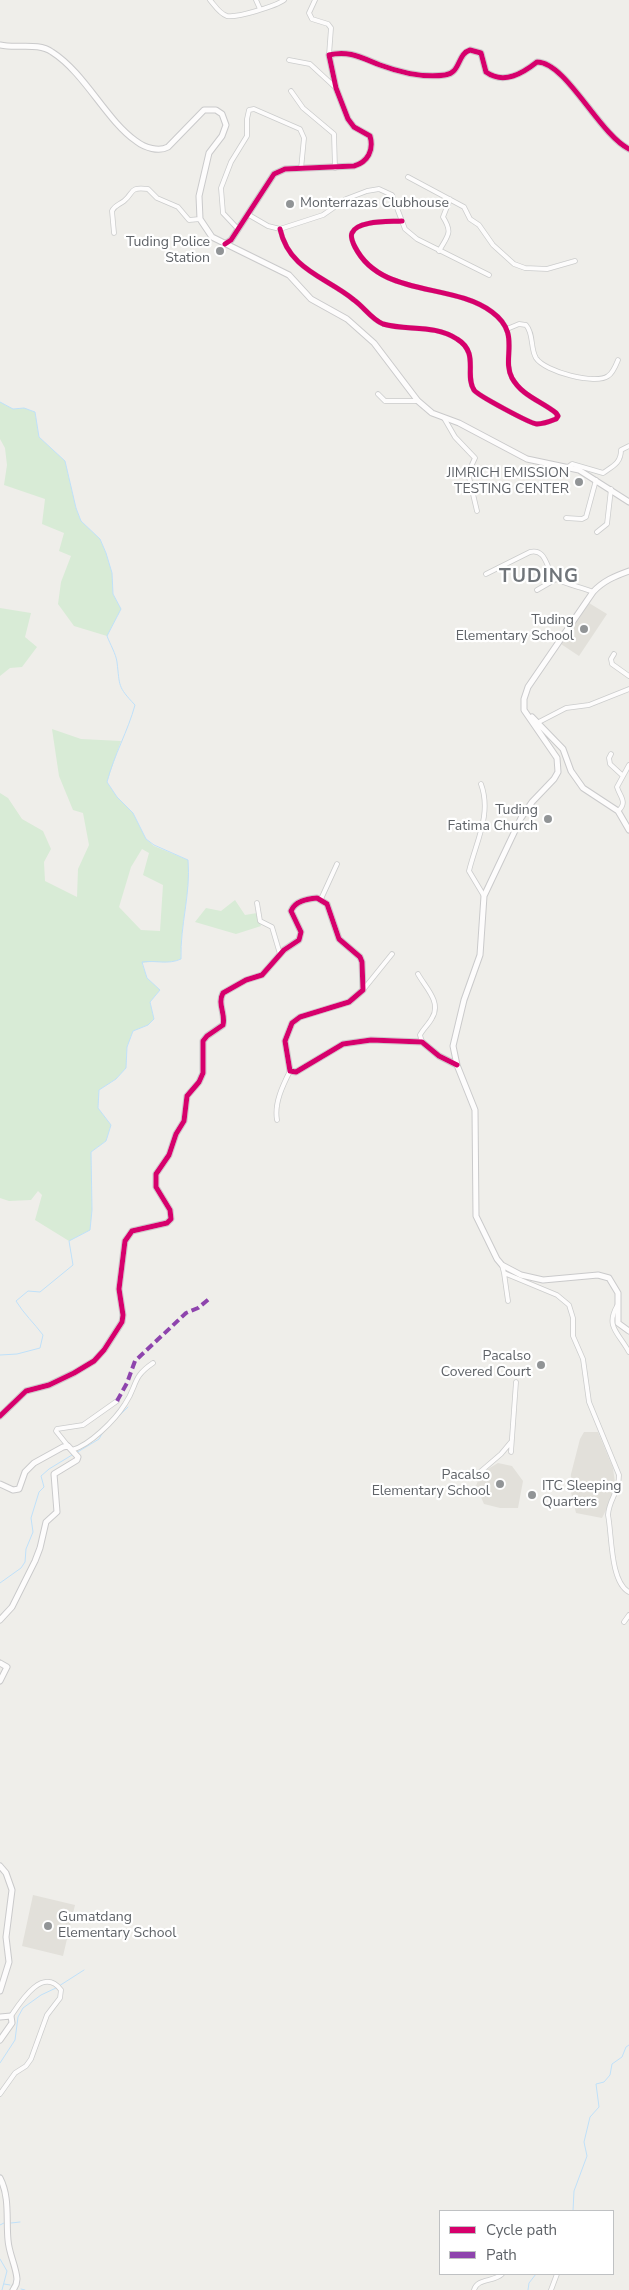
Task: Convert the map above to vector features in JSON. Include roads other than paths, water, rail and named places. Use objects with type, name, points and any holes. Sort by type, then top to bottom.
[{"type":"street","points":[[210,0],[220,12],[227,16],[272,7],[284,0]]},
{"type":"street","points":[[256,0],[260,9]]},
{"type":"street","points":[[225,244],[231,240],[249,215],[274,174],[285,169],[336,168],[363,163],[370,150],[371,140],[368,134],[350,123],[336,88],[329,55],[331,28],[328,24],[312,19],[309,13],[315,0]]},
{"type":"street","points":[[0,45],[12,48],[28,46],[52,51],[82,79],[136,141],[155,149],[161,150],[168,147],[204,110],[211,109],[222,114],[226,125],[222,136],[207,159],[199,196],[200,219],[212,237],[290,275],[311,298],[347,319],[374,343],[418,401],[432,413],[459,423],[527,459],[568,467],[596,480],[629,502]]},
{"type":"street","points":[[329,55],[346,53],[362,56],[382,66],[403,71],[444,76],[456,70],[466,51],[475,50],[482,54],[486,72],[503,78],[526,71],[537,62],[543,62],[564,78],[614,140],[629,149]]},
{"type":"street","points":[[289,60],[310,64],[336,88]]},
{"type":"street","points":[[291,91],[303,108],[334,134],[336,168]]},
{"type":"street","points":[[238,229],[223,213],[222,188],[231,162],[247,136],[249,110],[254,109],[300,129],[304,138],[301,169]]},
{"type":"street","points":[[408,177],[465,208],[470,219],[479,225],[494,246],[514,264],[525,268],[547,269],[575,261]]},
{"type":"street","points":[[249,215],[268,226],[280,229],[323,215],[346,199],[376,188],[392,195],[405,228],[417,239],[489,275]]},
{"type":"street","points":[[114,233],[112,211],[117,204],[125,200],[132,190],[137,189],[148,189],[156,198],[178,207],[189,220],[200,219]]},
{"type":"street","points":[[439,250],[450,230],[450,226],[443,217],[450,199]]},
{"type":"street","points":[[280,229],[286,247],[299,264],[318,278],[354,299],[381,323],[430,329],[446,333],[458,339],[467,348],[472,384],[476,393],[519,417],[537,424],[556,419],[558,416],[556,413],[524,393],[512,378],[509,371],[510,346],[507,329],[492,312],[476,304],[398,281],[366,263],[352,238],[352,232],[362,224],[402,221]]},
{"type":"street","points":[[231,240],[232,248]]},
{"type":"street","points":[[507,329],[520,324],[526,325],[530,330],[532,350],[537,360],[559,374],[603,378],[607,377],[618,360]]},
{"type":"street","points":[[378,394],[385,401],[418,401]]},
{"type":"street","points":[[444,418],[455,436],[475,458],[468,473],[477,511]]},
{"type":"street","points":[[568,467],[572,464],[603,473],[616,465],[619,461],[621,450],[629,446]]},
{"type":"street","points":[[566,518],[582,519],[586,517],[596,480]]},
{"type":"street","points":[[596,532],[607,524],[611,489]]},
{"type":"street","points":[[486,574],[530,552],[537,551],[542,554],[556,579],[592,592]]},
{"type":"street","points":[[508,1300],[502,1265],[490,1246],[476,1216],[475,1110],[457,1065],[453,1046],[454,1035],[480,955],[484,896],[521,818],[532,802],[554,780],[558,772],[556,758],[524,710],[524,699],[534,675],[592,592],[614,576],[629,571]]},
{"type":"street","points":[[537,590],[556,579]]},
{"type":"street","points":[[614,654],[611,659],[612,664],[629,676]]},
{"type":"street","points":[[537,723],[566,708],[589,705],[629,689]]},
{"type":"street","points":[[524,710],[563,749],[571,771],[583,788],[618,811],[629,830]]},
{"type":"street","points":[[611,754],[609,758],[610,764],[622,776]]},
{"type":"street","points":[[618,811],[622,808],[624,801],[617,787],[629,766]]},
{"type":"street","points":[[481,784],[486,800],[483,823],[470,871],[484,896]]},
{"type":"street","points":[[321,899],[337,864]]},
{"type":"street","points":[[0,1416],[26,1392],[63,1378],[94,1361],[118,1328],[123,1315],[119,1289],[124,1241],[132,1232],[167,1224],[171,1219],[170,1210],[156,1187],[156,1174],[169,1155],[176,1134],[184,1121],[187,1096],[199,1082],[203,1073],[203,1041],[207,1036],[220,1028],[224,1021],[221,997],[227,990],[246,980],[262,975],[280,954],[299,940],[301,932],[292,915],[292,909],[306,900],[321,899],[327,904],[339,939],[360,957],[363,990]]},
{"type":"street","points":[[257,903],[260,921],[272,927],[280,954]]},
{"type":"street","points":[[277,1120],[276,1111],[281,1088],[290,1071],[285,1041],[292,1023],[300,1017],[338,1007],[348,1002],[363,990],[392,954]]},
{"type":"street","points":[[418,974],[434,998],[436,1008],[432,1018],[420,1035],[422,1042],[439,1056],[457,1065]]},
{"type":"street","points":[[290,1071],[296,1072],[343,1044],[371,1040],[422,1042]]},
{"type":"street","points":[[502,1265],[522,1275],[543,1280],[604,1276],[613,1282],[616,1287],[618,1323],[629,1331]]},
{"type":"street","points":[[504,1273],[558,1295],[570,1306],[573,1318],[573,1336],[583,1359],[589,1402],[619,1474],[619,1486],[608,1515],[614,1565],[622,1585],[629,1592]]},
{"type":"street","points":[[618,1304],[612,1314],[611,1322],[629,1352]]},
{"type":"street","points":[[0,1484],[13,1490],[19,1489],[25,1472],[34,1463],[92,1439],[126,1404],[137,1376],[153,1363]]},
{"type":"street","points":[[511,1452],[510,1442],[516,1382]]},
{"type":"street","points":[[0,1620],[12,1606],[35,1562],[46,1522],[57,1512],[54,1474],[77,1460],[78,1457],[56,1432],[57,1429],[84,1425],[116,1401]]},
{"type":"street","points":[[480,1472],[501,1454],[510,1442]]},
{"type":"street","points":[[624,1622],[629,1615]]},
{"type":"street","points":[[0,1663],[7,1666],[0,1681]]},
{"type":"street","points":[[0,1866],[6,1873],[12,1890],[6,1937],[9,1962],[0,1991]]},
{"type":"street","points":[[0,2040],[11,2027],[11,2016],[28,1992],[47,1981],[57,1984],[61,1990],[60,1998],[47,2015],[31,2059],[26,2066],[15,2073],[0,2094]]},
{"type":"street","points":[[0,2017],[11,2016]]},
{"type":"street","points":[[0,2178],[4,2187],[8,2240],[17,2282],[13,2290]]},
{"type":"street","points":[[474,2290],[475,2285],[479,2282],[494,2279],[500,2275]]},
{"type":"street","points":[[551,2290],[557,2275]]},
{"type":"waterway","points":[[0,402],[13,409],[24,408],[35,412],[39,437],[65,461],[81,521],[100,539],[112,573],[113,594],[121,609],[107,636],[116,659],[120,685],[135,705],[107,782],[117,797],[133,813],[146,839],[154,845],[188,860],[189,872],[181,959],[171,962],[142,962],[147,978],[160,990],[150,1002],[154,1019],[148,1025],[133,1031],[127,1047],[126,1068],[116,1079],[99,1090],[98,1108],[111,1125],[106,1141],[91,1152],[92,1210],[90,1230],[69,1241],[73,1265],[40,1292],[28,1291],[16,1301],[43,1335],[40,1348],[17,1354],[0,1355]]},
{"type":"waterway","points":[[118,1417],[128,1407]]},
{"type":"waterway","points":[[76,1453],[99,1439],[105,1429]]},
{"type":"waterway","points":[[0,1583],[21,1568],[25,1562],[26,1549],[33,1532],[31,1518],[39,1492],[44,1487],[41,1476],[72,1455]]},
{"type":"waterway","points":[[59,1986],[84,1970]]},
{"type":"waterway","points":[[0,2063],[15,2040],[18,2017],[23,2008],[41,1995],[56,1988]]},
{"type":"waterway","points":[[573,2210],[574,2191],[587,2156],[584,2142],[590,2117],[599,2107],[596,2084],[604,2082],[610,2075],[612,2064],[622,2057],[626,2047],[629,2045]]},
{"type":"waterway","points":[[11,2223],[20,2222]]},
{"type":"waterway","points":[[0,2225],[4,2223]]},
{"type":"waterway","points":[[0,2259],[7,2271],[2,2290]]},
{"type":"waterway","points":[[528,2290],[529,2283],[535,2275]]},
{"type":"waterway","points":[[4,2284],[10,2285]]},
{"type":"waterway","points":[[21,2289],[25,2290]]},
{"type":"place","name":"Monterrazas Clubhouse","points":[[290,204]]},
{"type":"place","name":"Tuding Police Station","points":[[220,251]]},
{"type":"place","name":"JIMRICH EMISSION TESTING CENTER","points":[[579,482]]},
{"type":"place","name":"Tuding Elementary School","points":[[584,629]]},
{"type":"place","name":"Tuding Fatima Church","points":[[548,819]]},
{"type":"place","name":"Pacalso Covered Court","points":[[541,1365]]},
{"type":"place","name":"Pacalso Elementary School","points":[[500,1484]]},
{"type":"place","name":"ITC Sleeping Quarters","points":[[532,1495]]},
{"type":"place","name":"Gumatdang Elementary School","points":[[48,1926]]},
{"type":"district","name":"TUDING","points":[[539,577]]}]
